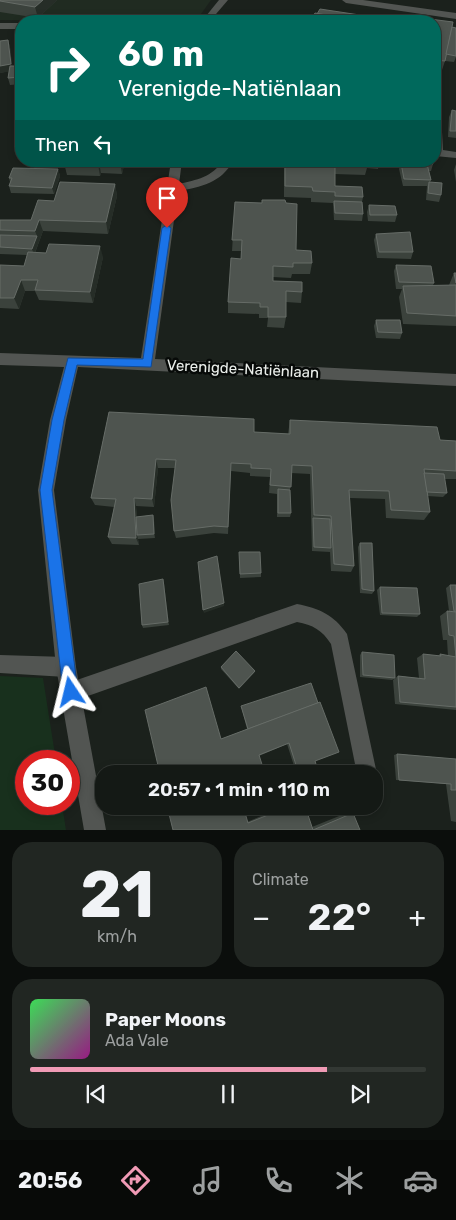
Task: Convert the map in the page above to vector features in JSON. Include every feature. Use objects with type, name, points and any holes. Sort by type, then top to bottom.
[{"type":"street","points":[[211,15],[224,0]]},
{"type":"street","points":[[346,0],[456,16]]},
{"type":"street","points":[[0,26],[15,26]]},
{"type":"street","points":[[441,154],[456,155]]},
{"type":"street","points":[[147,364],[176,167]]},
{"type":"street","points":[[172,189],[209,181],[223,171],[225,167]]},
{"type":"street","name":"Verenigde-Natiënlaan","points":[[0,358],[456,380]]},
{"type":"street","points":[[72,361],[58,420],[46,490],[66,667],[95,830]]},
{"type":"street","points":[[71,692],[297,613],[314,616],[330,625],[340,641],[364,765]]},
{"type":"street","points":[[0,664],[66,667]]},
{"type":"shaded area","points":[[0,0],[211,0],[200,15],[15,15],[15,20],[0,20]]},
{"type":"green space","points":[[0,676],[43,678],[54,750],[15,750],[15,815],[64,815],[66,830],[0,830]]},
{"type":"building","points":[[0,0],[43,0],[35,7]]},
{"type":"building","points":[[320,9],[360,15],[324,15],[317,14]]},
{"type":"building","points":[[441,20],[453,22],[445,61],[441,61]]},
{"type":"building","points":[[452,27],[456,28],[456,56],[446,54]]},
{"type":"building","points":[[8,40],[11,64],[0,66],[0,41]]},
{"type":"building","points":[[10,66],[15,66],[15,77],[8,78]]},
{"type":"building","points":[[452,110],[456,111],[456,131],[450,131]]},
{"type":"building","points":[[285,167],[335,167],[335,186],[362,187],[363,197],[335,196],[335,192],[313,191],[312,187],[285,186]]},
{"type":"building","points":[[402,167],[428,167],[431,180],[404,179]]},
{"type":"building","points":[[13,168],[58,169],[52,188],[9,186],[12,178],[9,178]]},
{"type":"building","points":[[60,182],[115,184],[106,222],[39,220],[35,231],[0,230],[0,220],[31,220],[38,200],[54,201]]},
{"type":"building","points":[[429,182],[442,183],[441,195],[428,193]]},
{"type":"building","points":[[262,200],[285,200],[286,203],[297,204],[296,250],[311,251],[312,263],[293,263],[293,267],[273,266],[273,281],[302,282],[302,292],[286,291],[286,317],[268,317],[268,307],[260,307],[260,303],[228,302],[231,258],[241,259],[242,240],[232,240],[235,202],[262,203]]},
{"type":"building","points":[[334,201],[362,202],[363,214],[335,213]]},
{"type":"building","points":[[369,205],[395,206],[397,215],[370,215]]},
{"type":"building","points":[[410,232],[413,252],[379,252],[376,234]]},
{"type":"building","points":[[0,235],[37,236],[32,249],[0,247]]},
{"type":"building","points":[[49,244],[100,246],[90,292],[35,290],[38,280],[21,280],[14,298],[0,298],[0,265],[24,266],[28,252],[46,253]]},
{"type":"building","points":[[396,265],[431,266],[434,283],[399,282]]},
{"type":"building","points":[[456,285],[456,316],[407,313],[403,286]]},
{"type":"building","points":[[376,320],[400,320],[402,333],[378,332]]},
{"type":"building","points":[[109,412],[254,419],[254,432],[290,434],[290,420],[437,427],[440,440],[456,441],[456,471],[424,469],[430,512],[391,510],[389,491],[349,490],[354,566],[334,564],[331,516],[314,515],[312,466],[292,465],[291,487],[270,485],[271,469],[251,468],[251,464],[231,463],[228,527],[214,526],[174,531],[171,500],[176,460],[156,459],[152,499],[134,498],[136,538],[108,537],[116,499],[91,498]]},
{"type":"building","points":[[424,473],[444,474],[447,493],[427,492]]},
{"type":"building","points":[[278,489],[290,490],[291,513],[278,513]]},
{"type":"building","points":[[153,515],[154,534],[137,535],[136,517]]},
{"type":"building","points":[[313,518],[330,519],[331,548],[314,547]]},
{"type":"building","points":[[360,543],[372,543],[374,591],[362,589]]},
{"type":"building","points":[[239,552],[260,552],[261,573],[240,574]]},
{"type":"building","points":[[217,556],[224,603],[203,610],[198,562]]},
{"type":"building","points":[[163,579],[168,622],[142,625],[139,584]]},
{"type":"building","points":[[450,585],[456,585],[456,612],[454,611]]},
{"type":"building","points":[[380,587],[417,588],[420,614],[382,613]]},
{"type":"building","points":[[447,611],[456,612],[456,657],[454,636],[449,635]]},
{"type":"building","points":[[236,651],[255,671],[239,688],[221,667]]},
{"type":"building","points":[[362,652],[394,655],[395,678],[363,675]]},
{"type":"building","points":[[423,654],[441,656],[440,654],[456,657],[456,707],[400,702],[398,676],[425,679]]},
{"type":"building","points":[[311,683],[318,703],[248,729],[241,706]]},
{"type":"building","points":[[206,687],[221,739],[320,702],[339,752],[315,761],[316,765],[296,765],[289,743],[259,755],[262,765],[158,765],[145,710]]},
{"type":"building","points":[[397,754],[456,759],[456,790],[451,790],[451,784],[399,780]]},
{"type":"building","points":[[169,815],[246,815],[248,823],[268,815],[308,815],[313,830],[173,830]]},
{"type":"building","points":[[348,815],[354,815],[360,830],[313,830]]},
{"type":"route","points":[[71,692],[66,667],[46,490],[58,420],[72,361],[147,364],[167,228]]}]
